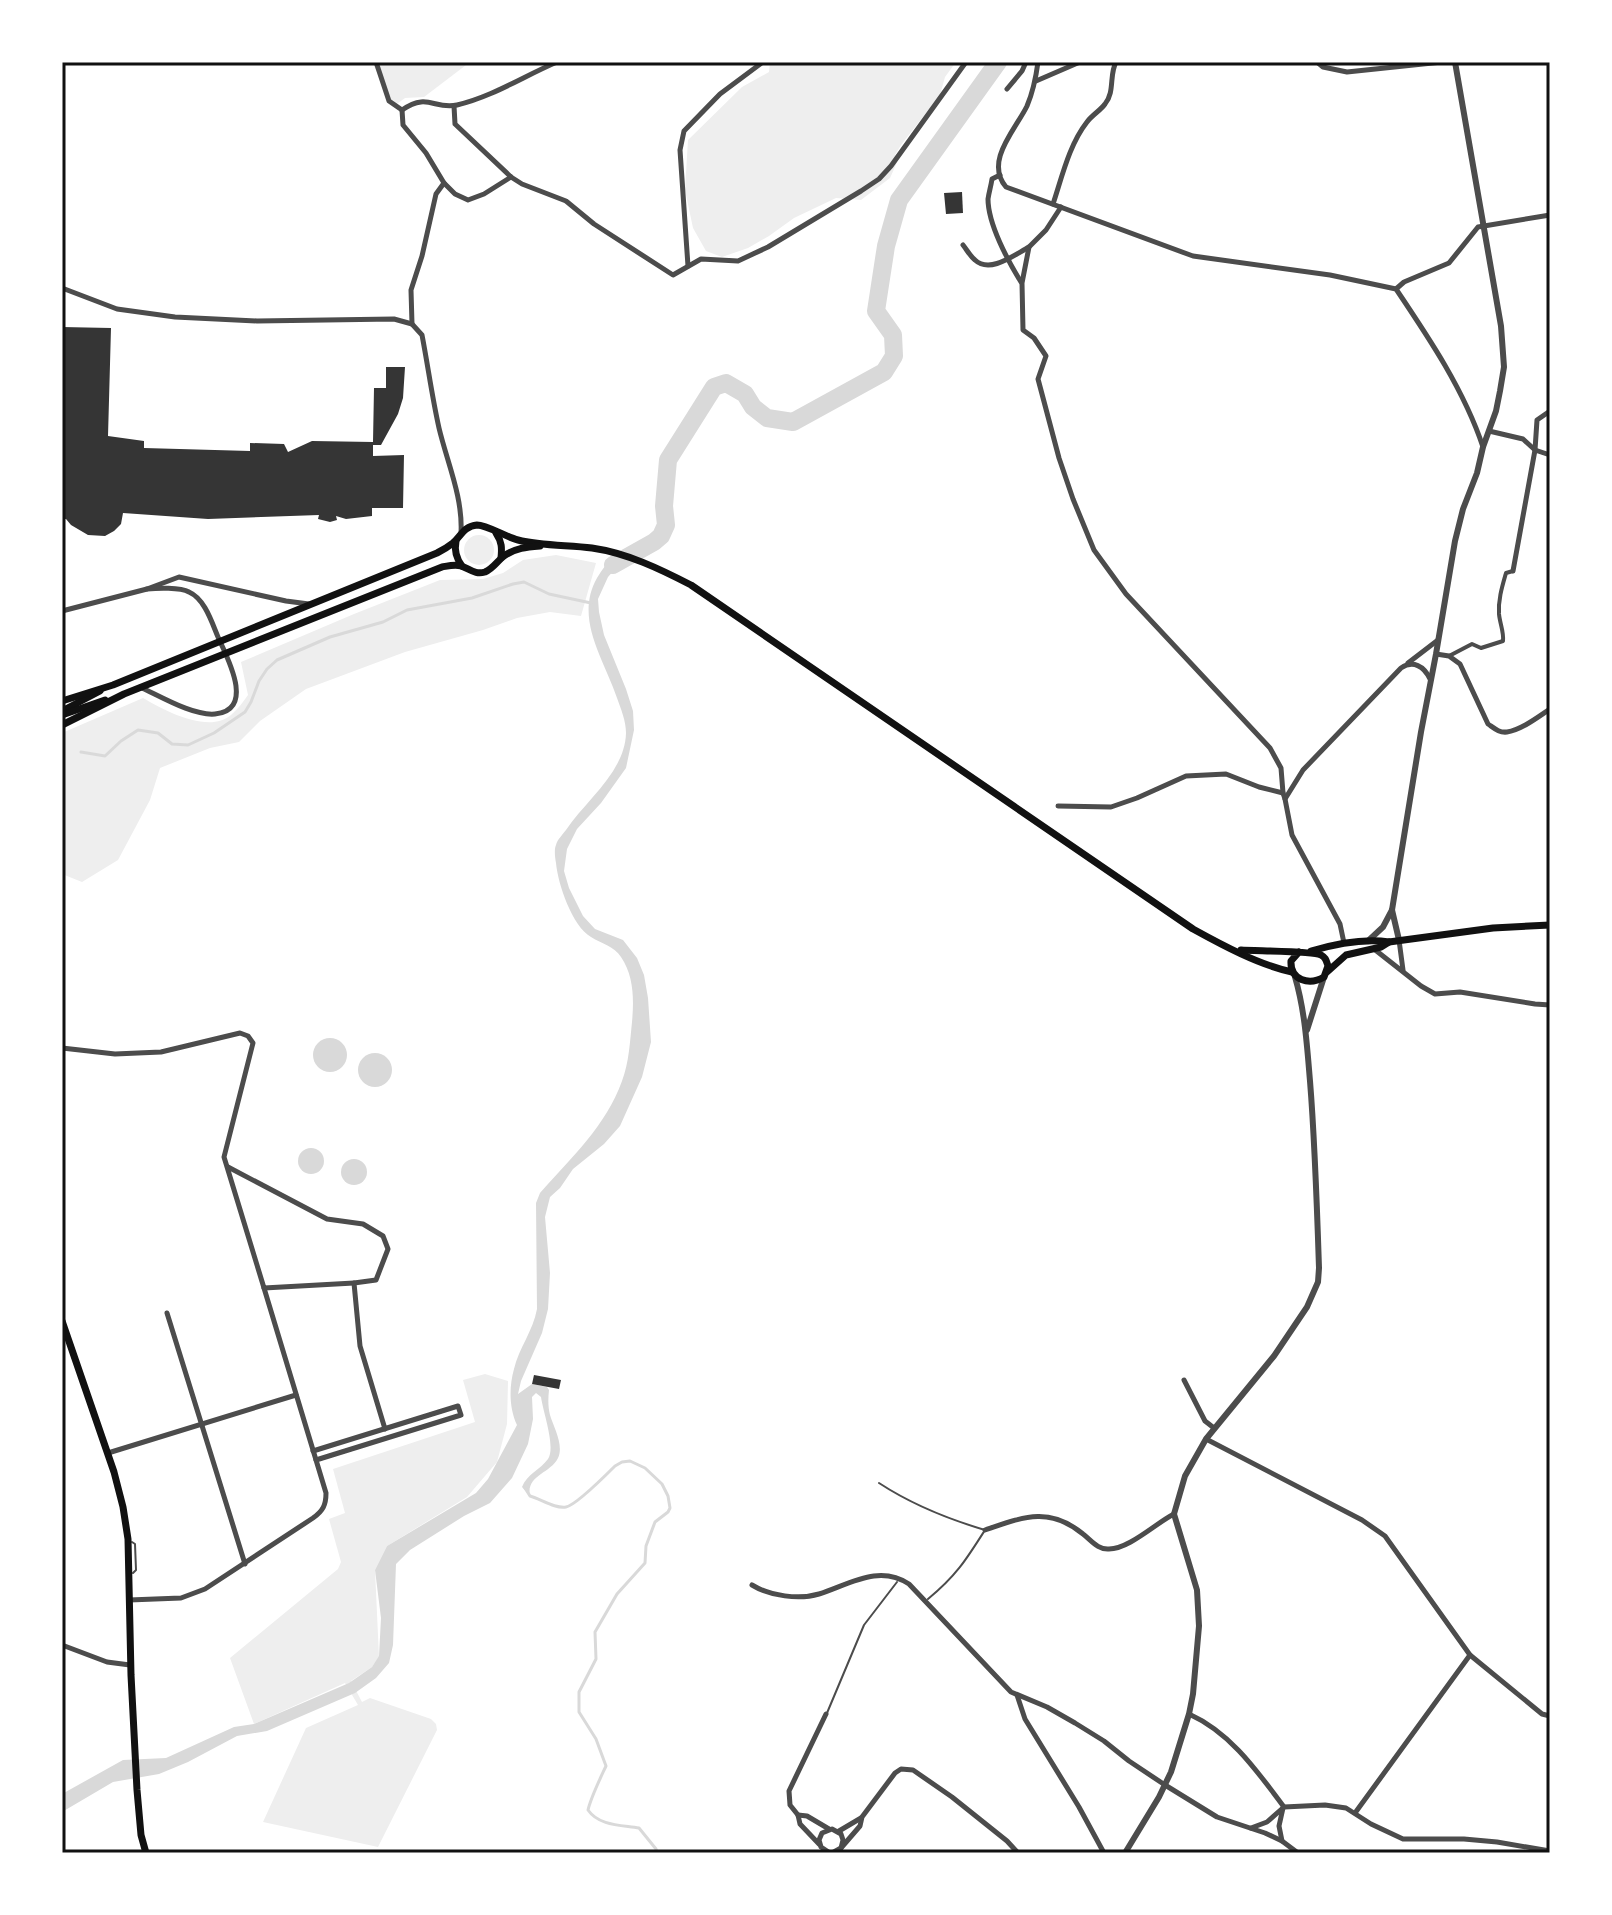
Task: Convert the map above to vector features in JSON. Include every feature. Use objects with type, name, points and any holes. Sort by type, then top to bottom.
[{"type":"main road","points":[[550,544],[516,549],[488,571],[479,573],[462,566],[455,550],[461,533],[478,525],[520,540],[594,548],[660,569],[715,600],[1193,929],[1294,974],[1300,980],[1313,982],[1346,955],[1381,947],[1389,942]]},
{"type":"main road","points":[[495,532],[500,539],[501,558]]},
{"type":"main road","points":[[62,701],[113,685],[437,553],[456,541]]},
{"type":"main road","points":[[62,725],[124,694],[211,658],[442,567],[462,566]]},
{"type":"main road","points":[[62,713],[113,685]]},
{"type":"main road","points":[[62,713],[124,694]]},
{"type":"main road","points":[[1235,950],[1299,952],[1368,941],[1389,942],[1493,928],[1550,925]]},
{"type":"main road","points":[[1311,951],[1323,956],[1328,966],[1325,974]]},
{"type":"main road","points":[[1294,974],[1291,961],[1299,952]]},
{"type":"main road","points":[[62,1321],[108,1453],[123,1507],[128,1539],[130,1665],[137,1790],[141,1835],[146,1853]]},
{"type":"street","points":[[376,62],[389,101],[402,110]]},
{"type":"street","points":[[402,110],[424,101],[454,106],[557,62]]},
{"type":"street","points":[[688,266],[680,150],[684,131],[720,94],[763,62]]},
{"type":"street","points":[[454,106],[455,124],[511,177],[566,201],[594,224],[673,275],[701,259],[738,261],[768,247],[879,179],[966,62]]},
{"type":"street","points":[[1007,89],[1026,62]]},
{"type":"street","points":[[1038,62],[1027,105],[1000,157],[1000,175],[1006,187],[1193,256],[1330,275],[1396,289],[1435,348],[1476,424],[1483,447]]},
{"type":"street","points":[[1035,82],[1080,62]]},
{"type":"street","points":[[1317,62],[1323,67],[1347,72],[1442,62]]},
{"type":"street","points":[[1368,941],[1383,927],[1392,910],[1455,541],[1496,411],[1504,367],[1501,326],[1455,62]]},
{"type":"street","points":[[1053,204],[1067,158],[1084,125],[1105,105],[1113,85],[1113,64]]},
{"type":"street","points":[[402,110],[403,125],[455,194],[468,200],[511,177]]},
{"type":"street","points":[[1000,175],[992,179],[988,200],[992,222],[1022,283]]},
{"type":"street","points":[[412,324],[411,290],[436,194],[444,183]]},
{"type":"street","points":[[963,245],[977,263],[989,266],[1008,259],[1029,247],[1046,230],[1061,207]]},
{"type":"street","points":[[1396,289],[1404,282],[1449,263],[1478,227],[1550,215]]},
{"type":"street","points":[[1029,247],[1022,283],[1023,330],[1034,338],[1046,356],[1038,379],[1059,458],[1094,550],[1126,594],[1270,748],[1281,768],[1292,835],[1340,924],[1344,944]]},
{"type":"street","points":[[62,288],[117,309],[175,317],[257,321],[394,319],[412,324],[422,335],[439,429],[462,519],[461,533]]},
{"type":"street","points":[[1449,656],[1472,644],[1481,648],[1503,641],[1499,614],[1501,592],[1506,573],[1513,571],[1535,450],[1537,420],[1550,411]]},
{"type":"street","points":[[1489,431],[1523,439],[1535,450],[1550,455]]},
{"type":"street","points":[[62,611],[147,589],[179,577],[309,604]]},
{"type":"street","points":[[140,687],[194,711],[215,714],[228,709],[236,699],[237,686],[232,667],[203,604],[190,592],[147,589]]},
{"type":"street","points":[[1284,796],[1303,770],[1390,677],[1439,640]]},
{"type":"street","points":[[1436,654],[1449,656],[1460,664],[1488,724],[1496,730],[1505,733],[1518,728],[1550,709]]},
{"type":"street","points":[[1410,664],[1424,670],[1431,681]]},
{"type":"street","points":[[1058,806],[1111,807],[1186,776],[1226,774],[1284,796]]},
{"type":"street","points":[[1392,910],[1403,971]]},
{"type":"street","points":[[1374,949],[1435,994],[1460,992],[1550,1005]]},
{"type":"street","points":[[1125,1853],[1171,1772],[1193,1694],[1199,1626],[1197,1590],[1174,1514],[1185,1476],[1214,1428],[1274,1356],[1307,1307],[1318,1282],[1306,1034],[1294,974]]},
{"type":"street","points":[[1306,1034],[1325,974]]},
{"type":"street","points":[[62,1048],[115,1054],[161,1052],[240,1033],[248,1036],[253,1043],[224,1157],[326,1493],[321,1512],[205,1589],[181,1598],[129,1600]]},
{"type":"street","points":[[227,1167],[327,1219],[363,1224],[383,1236],[388,1249],[376,1280],[264,1288]]},
{"type":"street","points":[[354,1283],[360,1346],[385,1429]]},
{"type":"street","points":[[167,1313],[245,1564]]},
{"type":"street","points":[[1184,1380],[1205,1421],[1214,1428]]},
{"type":"street","points":[[108,1453],[296,1395]]},
{"type":"street","points":[[313,1451],[458,1406],[461,1415],[316,1460]]},
{"type":"street","points":[[1206,1439],[1362,1520],[1385,1536],[1470,1655],[1542,1714],[1550,1716]]},
{"type":"street","points":[[985,1530],[1016,1520],[1044,1516],[1060,1518],[1097,1546],[1109,1550],[1122,1546],[1174,1514]]},
{"type":"street","points":[[752,1585],[803,1597],[864,1576],[901,1578],[1011,1692],[1047,1707],[1085,1729],[1217,1817],[1282,1841],[1298,1853]]},
{"type":"street","points":[[62,1645],[107,1662],[130,1665]]},
{"type":"street","points":[[1355,1813],[1470,1655]]},
{"type":"street","points":[[1017,1695],[1025,1719],[1104,1853]]},
{"type":"street","points":[[826,1714],[789,1791],[790,1805],[798,1815],[800,1824],[824,1850],[831,1853],[841,1848],[860,1826],[862,1817]]},
{"type":"street","points":[[1189,1714],[1204,1720],[1243,1754],[1284,1807]]},
{"type":"street","points":[[838,1831],[862,1817],[895,1773],[901,1769],[913,1770],[976,1816],[1018,1853]]},
{"type":"street","points":[[1250,1828],[1267,1822],[1284,1807],[1325,1805],[1346,1808],[1403,1839],[1464,1839],[1550,1851]]},
{"type":"street","points":[[1282,1841],[1279,1826],[1284,1807]]},
{"type":"street","points":[[798,1815],[807,1816],[838,1831],[843,1837],[841,1848]]},
{"type":"street","points":[[819,1844],[822,1833],[829,1829]]},
{"type":"lane","points":[[879,1483],[939,1514],[985,1530],[951,1580],[926,1601]]},
{"type":"lane","points":[[826,1714],[864,1625],[901,1578]]},
{"type":"shaded area","points":[[372,62],[470,62],[424,97],[405,98],[394,106]]},
{"type":"shaded area","points":[[770,62],[956,62],[945,77],[940,95],[895,155],[898,160],[890,178],[861,200],[836,198],[794,218],[748,248],[722,257],[706,251],[693,228],[685,190],[688,140],[742,87],[769,72]]},
{"type":"shaded area","points":[[479,535],[490,539],[494,550],[490,561],[479,565],[468,561],[464,550],[468,539]]},
{"type":"shaded area","points":[[615,554],[632,559],[608,577],[598,599],[599,612],[604,635],[633,711],[634,730],[626,768],[601,803],[577,829],[567,849],[564,871],[583,916],[595,929],[623,940],[637,958],[648,998],[651,1042],[642,1077],[620,1126],[604,1144],[573,1169],[550,1197],[545,1217],[550,1273],[548,1309],[518,1394],[532,1384],[549,1390],[549,1412],[559,1442],[558,1458],[532,1483],[530,1496],[522,1487],[548,1459],[551,1446],[541,1397],[536,1393],[532,1397],[533,1419],[528,1444],[512,1478],[490,1503],[410,1550],[396,1564],[393,1645],[389,1663],[376,1678],[355,1693],[267,1731],[237,1736],[159,1774],[113,1782],[62,1812],[62,1794],[123,1760],[166,1758],[234,1727],[254,1724],[349,1683],[372,1667],[379,1656],[381,1618],[375,1570],[387,1546],[476,1493],[488,1479],[517,1425],[511,1405],[512,1376],[537,1309],[536,1203],[540,1193],[587,1141],[607,1113],[624,1074],[630,1044],[633,997],[625,964],[618,953],[584,932],[578,924],[563,893],[555,854],[559,839],[612,773],[624,747],[624,720],[594,639],[589,609],[597,578]]},
{"type":"shaded area","points":[[556,555],[596,563],[581,616],[550,612],[517,618],[405,652],[306,689],[260,721],[239,742],[210,748],[160,768],[150,800],[118,860],[82,882],[62,874],[62,733],[143,698],[187,718],[211,722],[222,720],[234,713],[248,695],[241,662],[440,580],[483,579],[503,573],[523,560]]},
{"type":"shaded area","points":[[330,1038],[342,1043],[347,1055],[342,1067],[330,1072],[318,1067],[313,1055],[318,1043]]},
{"type":"shaded area","points":[[375,1053],[387,1058],[392,1070],[387,1082],[375,1087],[363,1082],[358,1070],[363,1058]]},
{"type":"shaded area","points":[[311,1148],[320,1152],[324,1161],[320,1170],[311,1174],[302,1170],[298,1161],[302,1152]]},
{"type":"shaded area","points":[[354,1159],[363,1163],[367,1172],[363,1181],[354,1185],[345,1181],[341,1172],[345,1163]]},
{"type":"shaded area","points":[[485,1374],[508,1381],[507,1424],[497,1462],[467,1497],[387,1546],[375,1570],[379,1657],[372,1667],[351,1681],[362,1702],[370,1698],[431,1719],[437,1730],[378,1847],[263,1822],[306,1728],[358,1705],[345,1683],[254,1724],[230,1658],[338,1569],[341,1562],[329,1519],[345,1513],[333,1469],[475,1422],[463,1380]]},
{"type":"building","points":[[962,192],[963,213],[946,214],[944,193]]},
{"type":"building","points":[[62,327],[111,328],[108,436],[144,441],[144,448],[250,451],[250,443],[284,444],[288,452],[312,441],[373,442],[374,388],[386,388],[386,367],[405,367],[403,398],[398,414],[381,445],[373,445],[373,456],[404,455],[403,508],[372,508],[372,516],[346,519],[336,516],[337,520],[330,522],[318,519],[319,515],[208,519],[123,513],[121,524],[114,531],[105,536],[88,535],[62,519]]},
{"type":"building","points":[[534,1375],[561,1380],[559,1389],[532,1384]]},
{"type":"waterway","points":[[613,565],[661,536],[666,525],[664,506],[668,460],[714,387],[726,383],[745,394],[753,407],[767,418],[793,422],[884,372],[894,356],[893,335],[876,311],[886,246],[899,200],[998,62]]},
{"type":"waterway","points":[[81,752],[105,756],[138,730],[158,733],[172,744],[188,745],[214,733],[245,712],[259,681],[277,660],[330,637],[383,622],[407,610],[472,598],[524,582],[549,594],[591,603]]},
{"type":"waterway","points":[[525,1488],[530,1496],[566,1507],[615,1466],[630,1461],[645,1468],[662,1484],[668,1496],[670,1508],[655,1522],[646,1546],[645,1563],[617,1594],[595,1632],[596,1659],[579,1692],[579,1712],[596,1739],[606,1766],[588,1810],[604,1822],[639,1828],[657,1853]]}]
